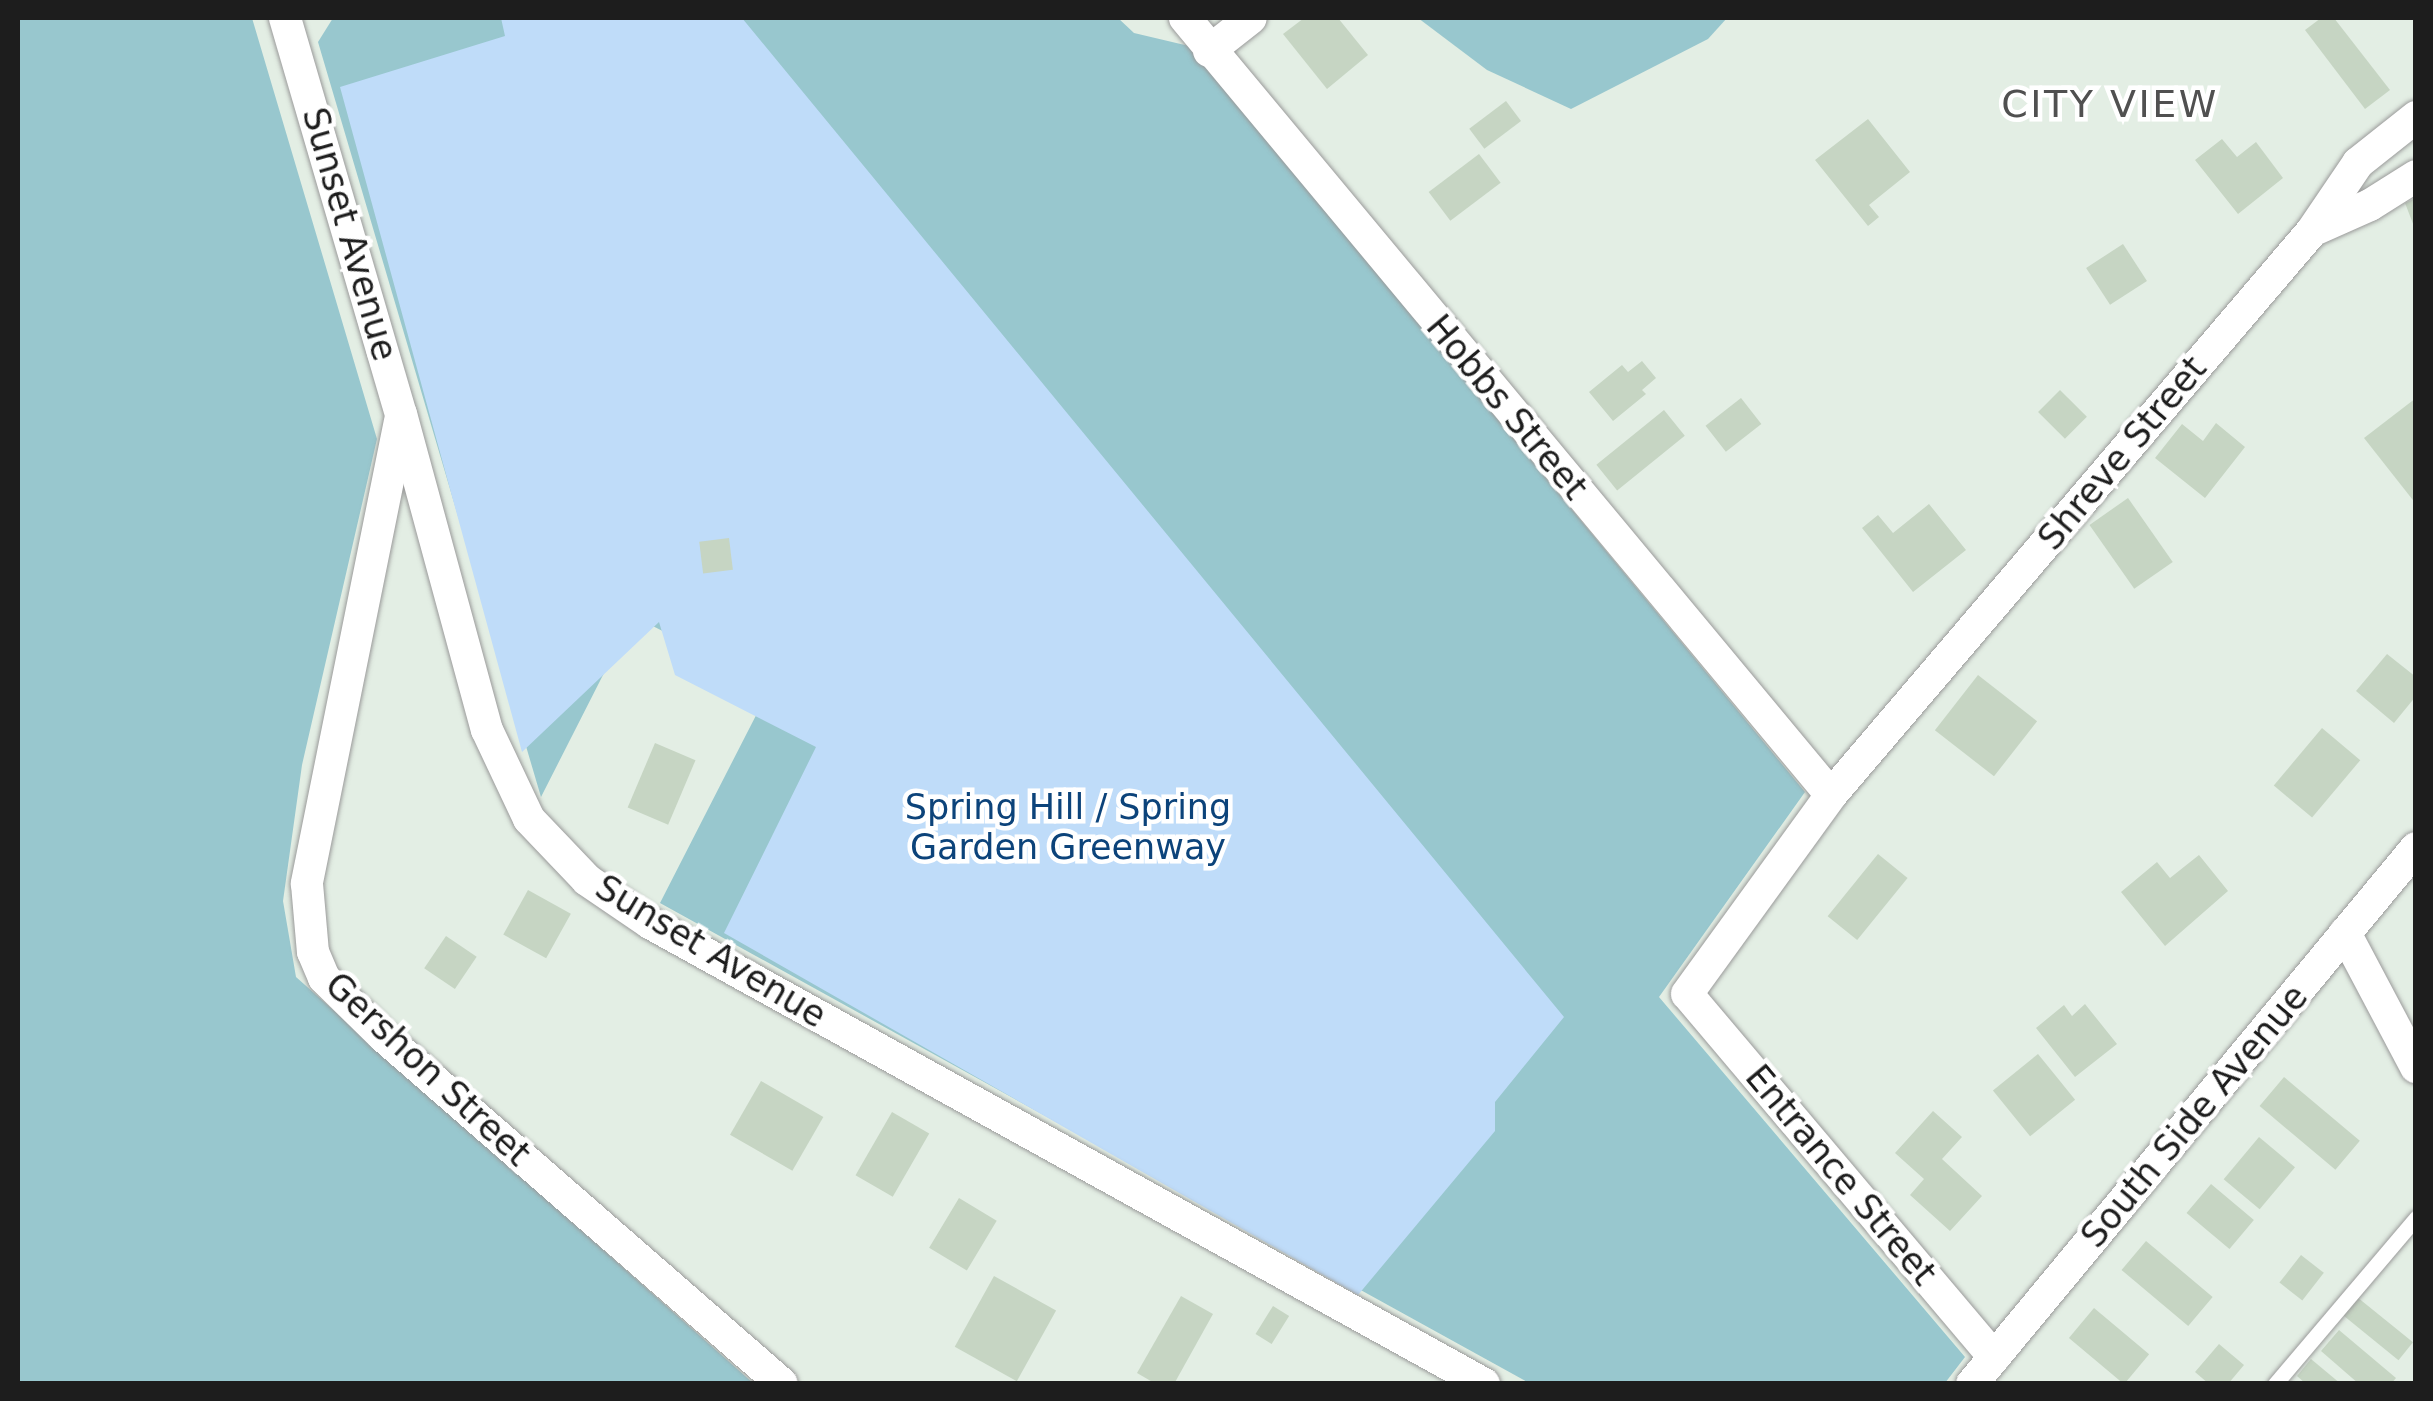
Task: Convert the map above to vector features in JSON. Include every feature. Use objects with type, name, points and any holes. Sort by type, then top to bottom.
[{"type":"street","name":"Sunset Avenue","points":[[285,18],[402,414],[487,730],[529,819],[587,880],[650,923],[1484,1384]]},
{"type":"street","name":"Hobbs Street","points":[[1185,18],[1832,794]]},
{"type":"street","points":[[1208,50],[1250,18]]},
{"type":"street","name":"Shreve Street","points":[[1688,994],[1832,794],[2312,231],[2358,163],[2416,117]]},
{"type":"street","points":[[2312,231],[2370,205],[2416,176]]},
{"type":"street","name":"Gershon Street","points":[[402,414],[307,884],[313,952],[324,978],[382,1036],[782,1384]]},
{"type":"street","name":"South Side Avenue","points":[[1972,1384],[2416,848]]},
{"type":"street","points":[[2345,933],[2416,1067]]},
{"type":"street","name":"Entrance Street","points":[[1688,994],[1994,1357]]},
{"type":"lane","points":[[2275,1384],[2416,1218]]},
{"type":"green space","points":[[18,18],[252,18],[377,439],[302,765],[283,901],[296,977],[753,1383],[18,1383]]},
{"type":"green space","points":[[333,18],[1118,18],[1134,33],[1189,46],[1805,792],[1659,997],[1965,1357],[1945,1383],[1529,1383],[660,903],[771,686],[633,616],[541,797],[318,42]]},
{"type":"green space","name":"Spring Hill / Spring Garden Greenway","points":[[501,18],[742,18],[1564,1017],[1495,1102],[1495,1131],[1358,1295],[724,933],[816,747],[675,675],[659,622],[522,752],[340,87],[505,36]]},
{"type":"green space","points":[[1418,18],[1727,18],[1708,39],[1571,109],[1487,70]]},
{"type":"building","points":[[1304,18],[1338,18],[1368,55],[1327,89],[1283,34]]},
{"type":"building","points":[[2321,18],[2334,18],[2390,90],[2365,109],[2305,30]]},
{"type":"building","points":[[1506,101],[1521,121],[1484,149],[1469,129]]},
{"type":"building","points":[[1868,119],[1910,172],[1869,205],[1879,217],[1868,226],[1815,160]]},
{"type":"building","points":[[2222,139],[2237,157],[2256,142],[2283,178],[2238,214],[2195,160]]},
{"type":"building","points":[[1479,154],[1501,183],[1450,221],[1429,192]]},
{"type":"building","points":[[2416,198],[2416,229],[2415,229],[2405,203]]},
{"type":"building","points":[[2123,244],[2147,281],[2110,305],[2086,268]]},
{"type":"building","points":[[1642,361],[1656,378],[1642,390],[1646,394],[1613,421],[1589,392],[1622,365],[1628,372]]},
{"type":"building","points":[[2060,390],[2087,417],[2065,439],[2038,412]]},
{"type":"building","points":[[1741,398],[1761,424],[1726,452],[1706,426]]},
{"type":"building","points":[[2416,398],[2416,504],[2364,438]]},
{"type":"building","points":[[1664,410],[1685,436],[1617,490],[1596,465]]},
{"type":"building","points":[[2216,423],[2245,447],[2205,498],[2155,458],[2182,424],[2203,441]]},
{"type":"building","points":[[2128,498],[2173,562],[2134,589],[2089,525]]},
{"type":"building","points":[[1929,504],[1966,550],[1913,592],[1862,528],[1878,515],[1893,533]]},
{"type":"building","points":[[729,538],[733,570],[703,573],[699,542]]},
{"type":"building","points":[[2387,654],[2416,677],[2416,696],[2394,723],[2356,691]]},
{"type":"building","points":[[1978,675],[2037,721],[1994,776],[1935,730]]},
{"type":"building","points":[[2322,728],[2360,760],[2312,818],[2274,785]]},
{"type":"building","points":[[655,743],[696,760],[668,825],[628,807]]},
{"type":"building","points":[[1878,854],[1908,878],[1857,940],[1828,916]]},
{"type":"building","points":[[2199,855],[2228,891],[2165,946],[2121,892],[2157,862],[2170,878]]},
{"type":"building","points":[[528,890],[571,914],[546,958],[503,935]]},
{"type":"building","points":[[446,936],[477,957],[455,989],[424,968]]},
{"type":"building","points":[[2085,1004],[2117,1044],[2075,1077],[2036,1028],[2064,1005],[2072,1016]]},
{"type":"building","points":[[2038,1054],[2075,1100],[2030,1136],[1993,1091]]},
{"type":"building","points":[[2284,1077],[2360,1141],[2335,1170],[2260,1106]]},
{"type":"building","points":[[761,1081],[823,1117],[792,1171],[730,1135]]},
{"type":"building","points":[[1933,1111],[1962,1137],[1942,1159],[1982,1196],[1950,1231],[1910,1195],[1924,1179],[1895,1153]]},
{"type":"building","points":[[892,1112],[929,1134],[893,1197],[856,1175]]},
{"type":"building","points":[[2259,1137],[2295,1167],[2260,1209],[2224,1179]]},
{"type":"building","points":[[2211,1184],[2254,1220],[2229,1249],[2187,1213]]},
{"type":"building","points":[[959,1198],[997,1221],[967,1270],[929,1248]]},
{"type":"building","points":[[2146,1241],[2213,1297],[2188,1326],[2122,1270]]},
{"type":"building","points":[[2301,1255],[2324,1273],[2302,1300],[2279,1283]]},
{"type":"building","points":[[994,1276],[1056,1310],[1017,1381],[955,1347]]},
{"type":"building","points":[[1181,1296],[1213,1314],[1174,1384],[1156,1384],[1137,1373]]},
{"type":"building","points":[[2357,1297],[2413,1342],[2398,1360],[2343,1315]]},
{"type":"building","points":[[1273,1306],[1289,1316],[1272,1344],[1256,1334]]},
{"type":"building","points":[[2094,1308],[2149,1354],[2124,1384],[2069,1338]]},
{"type":"building","points":[[2339,1330],[2396,1378],[2391,1384],[2359,1384],[2321,1351]]},
{"type":"building","points":[[2219,1344],[2244,1365],[2228,1384],[2209,1384],[2195,1372]]},
{"type":"building","points":[[2311,1359],[2341,1384],[2306,1384],[2297,1376]]},
{"type":"district","name":"CITY VIEW","points":[[2110,105]]}]
